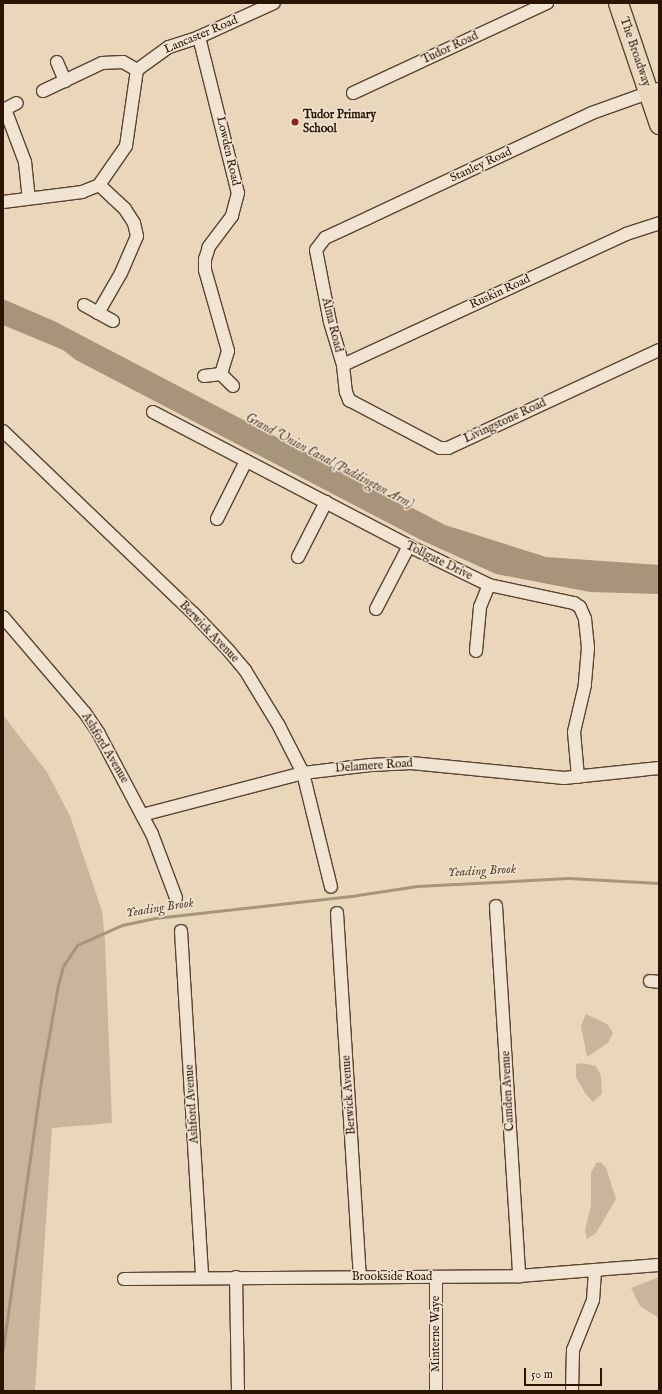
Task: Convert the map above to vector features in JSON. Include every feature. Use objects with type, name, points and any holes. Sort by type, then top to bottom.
[{"type":"main road","name":"The Broadway","points":[[618,3],[654,91],[659,124]]},
{"type":"street","name":"Lancaster Road","points":[[137,70],[169,47],[198,37],[274,3]]},
{"type":"street","name":"Tudor Road","points":[[353,93],[547,3]]},
{"type":"street","name":"Lowden Road","points":[[198,37],[238,193],[232,216],[209,247],[205,263],[228,351],[221,374]]},
{"type":"street","points":[[57,62],[65,81]]},
{"type":"street","points":[[3,202],[82,192],[99,185],[126,146],[137,70],[123,62],[102,63],[43,91]]},
{"type":"street","name":"Stanley Road","points":[[317,246],[325,238],[557,129],[654,91]]},
{"type":"street","points":[[16,103],[4,110],[25,162],[29,198]]},
{"type":"street","points":[[98,313],[137,236],[125,209],[99,185]]},
{"type":"street","name":"Ruskin Road","points":[[343,366],[626,234],[659,223]]},
{"type":"street","name":"Alma Road","points":[[317,246],[330,322],[343,366],[346,392],[352,403]]},
{"type":"street","points":[[84,305],[113,321]]},
{"type":"street","name":"Livingstone Road","points":[[352,403],[440,448],[448,448],[659,350]]},
{"type":"street","points":[[204,376],[221,374],[233,386]]},
{"type":"street","name":"Tollgate Drive","points":[[153,412],[409,546],[489,585],[574,603],[582,609],[588,648],[585,685],[574,732],[578,777]]},
{"type":"street","name":"Berwick Avenue","points":[[3,431],[229,651],[275,720],[303,773],[331,887]]},
{"type":"street","points":[[217,519],[246,461]]},
{"type":"street","points":[[298,557],[326,502]]},
{"type":"street","points":[[376,609],[409,546]]},
{"type":"street","points":[[476,651],[480,607],[489,585]]},
{"type":"street","name":"Ashford Avenue","points":[[3,617],[85,713],[110,752],[161,854],[176,898]]},
{"type":"street","name":"Delamere Road","points":[[142,815],[303,773],[412,763],[550,777],[578,777],[659,768]]},
{"type":"street","name":"Camden Avenue","points":[[496,906],[518,1276]]},
{"type":"street","name":"Berwick Avenue","points":[[337,913],[360,1277]]},
{"type":"street","name":"Ashford Avenue","points":[[181,931],[202,1277]]},
{"type":"street","name":"Brookside Road","points":[[124,1278],[518,1276],[659,1265]]},
{"type":"street","points":[[572,1391],[573,1350],[593,1300],[595,1270]]},
{"type":"street","points":[[236,1277],[238,1391]]},
{"type":"street","name":"Minterne Waye","points":[[436,1277],[436,1391]]},
{"type":"shaded area","points":[[3,299],[54,321],[445,525],[546,557],[659,565],[659,594],[590,592],[496,574],[421,540],[76,360],[63,350],[3,325]]},
{"type":"shaded area","points":[[3,715],[47,772],[70,816],[102,911],[105,941],[112,1123],[52,1128],[35,1391],[3,1391]]},
{"type":"shaded area","points":[[586,1014],[607,1024],[613,1033],[608,1043],[587,1057],[581,1026]]},
{"type":"shaded area","points":[[581,1063],[596,1066],[601,1076],[602,1094],[593,1102],[585,1093],[576,1077],[576,1064]]},
{"type":"shaded area","points":[[601,1162],[606,1168],[616,1199],[596,1233],[587,1239],[585,1230],[591,1206],[591,1173],[596,1163]]},
{"type":"shaded area","points":[[659,1277],[659,1318],[640,1306],[631,1288]]},
{"type":"waterway","name":"Yeading Brook","points":[[3,1348],[41,1081],[58,985],[63,966],[77,945],[122,925],[155,918],[351,896],[417,886],[568,878],[659,883]]},
{"type":"place","name":"Tudor Primary School","points":[[295,122]]},
{"type":"water label","name":"Grand Union Canal (Paddington Arm)","points":[[329,462]]}]
